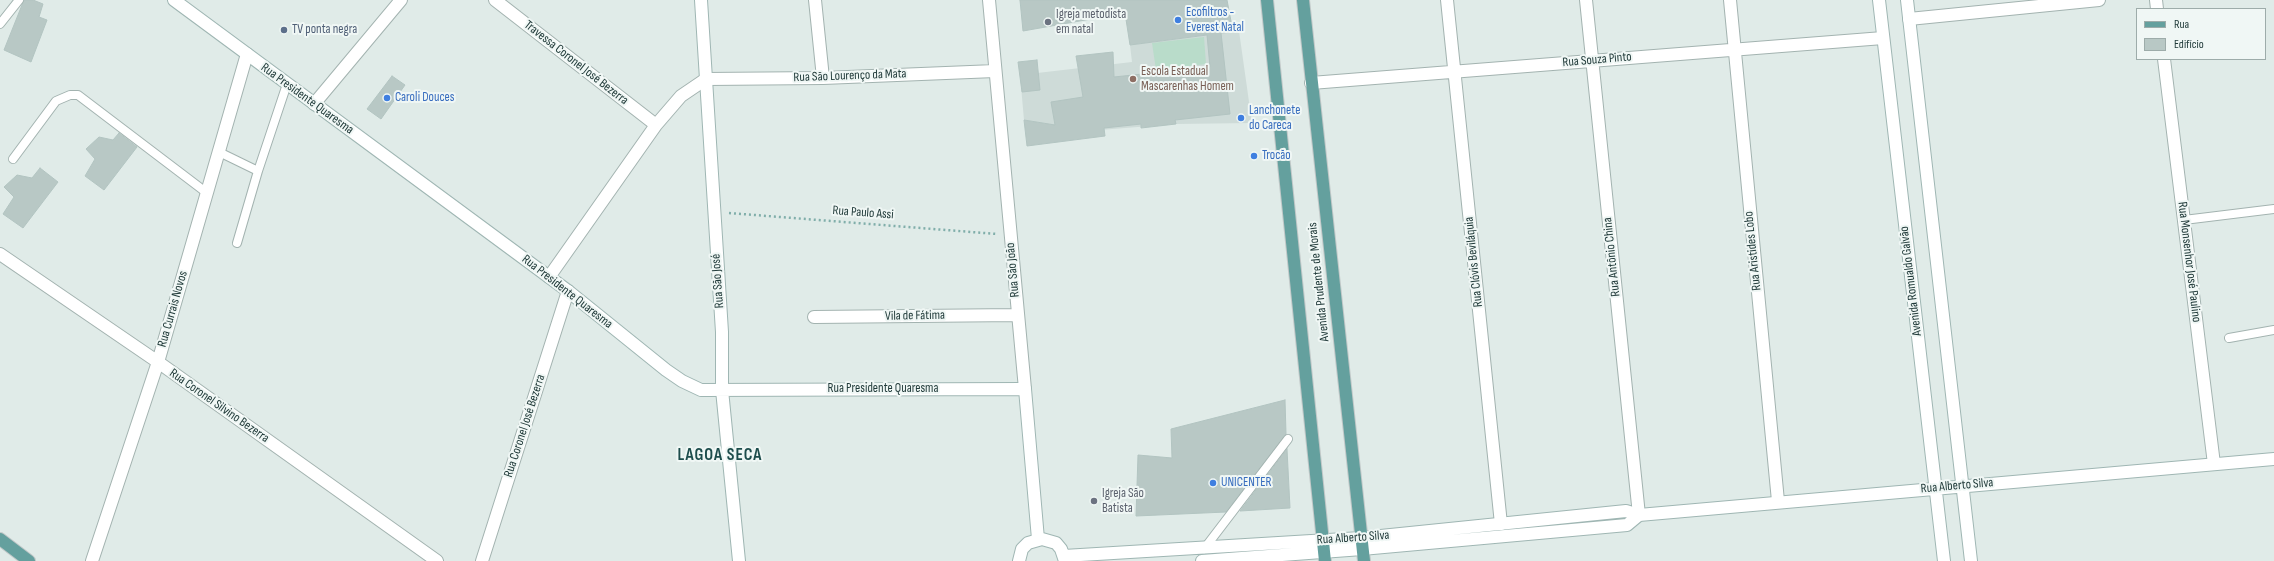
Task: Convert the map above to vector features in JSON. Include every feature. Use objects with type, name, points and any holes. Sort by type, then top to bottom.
[{"type":"main road","name":"Avenida Prudente de Morais","points":[[1267,0],[1324,557]]},
{"type":"main road","name":"Avenida Prudente de Morais","points":[[1303,0],[1362,549]]},
{"type":"main road","points":[[0,539],[29,561]]},
{"type":"street","name":"Rua Presidente Quaresma","points":[[174,0],[568,291],[682,381],[701,390],[1025,389]]},
{"type":"street","points":[[314,104],[401,0]]},
{"type":"street","name":"Travessa Coronel José Bezerra","points":[[495,0],[656,125]]},
{"type":"street","name":"Rua São José","points":[[701,0],[722,332],[722,390],[739,561]]},
{"type":"street","points":[[815,0],[823,78]]},
{"type":"street","name":"Rua São João","points":[[989,0],[1038,540]]},
{"type":"street","name":"Rua Clóvis Beviláquia","points":[[1448,0],[1454,72],[1501,524]]},
{"type":"street","name":"Rua Antônio China","points":[[1586,0],[1639,515]]},
{"type":"street","name":"Rua Aristides Lobo","points":[[1730,0],[1778,501]]},
{"type":"street","name":"Avenida Romualdo Galvão","points":[[1879,0],[1944,561]]},
{"type":"street","points":[[1907,0],[1971,561]]},
{"type":"street","points":[[1909,19],[2099,0]]},
{"type":"street","name":"Rua Souza Pinto","points":[[1311,83],[1883,38]]},
{"type":"street","name":"Rua Currais Novos","points":[[92,561],[158,362],[247,54]]},
{"type":"street","name":"Rua Monsenhor José Paulino","points":[[2164,60],[2214,464]]},
{"type":"street","name":"Rua São Lourenço da Mata","points":[[706,79],[823,78],[995,71]]},
{"type":"street","points":[[549,277],[656,125],[681,96],[706,79]]},
{"type":"street","name":"Rua Coronel Silvino Bezerra","points":[[0,254],[158,362],[437,561]]},
{"type":"street","name":"Rua Coronel José Bezerra","points":[[482,561],[568,291]]},
{"type":"street","name":"Vila de Fátima","points":[[814,317],[1017,315]]},
{"type":"street","name":"Rua Alberto Silva","points":[[1202,561],[1324,557],[1501,524],[1626,511],[1639,515],[1778,501],[2274,459]]},
{"type":"street","name":"Rua Alberto Silva","points":[[1065,558],[1200,553],[1323,540],[1362,549],[1627,524],[1639,515]]},
{"type":"street","points":[[1019,561],[1022,549],[1028,543],[1038,540],[1050,540],[1056,544],[1065,558]]},
{"type":"lane","points":[[0,24],[19,0]]},
{"type":"lane","points":[[237,243],[258,171],[287,84]]},
{"type":"lane","points":[[13,159],[56,101],[70,95],[78,94],[207,193]]},
{"type":"lane","points":[[219,152],[258,171]]},
{"type":"lane","points":[[2184,220],[2274,209]]},
{"type":"lane","points":[[2229,338],[2274,330]]},
{"type":"lane","points":[[1200,553],[1288,439]]},
{"type":"path","name":"Rua Paulo Assi","points":[[714,212],[1010,235]]},
{"type":"shaded area","name":"Escola Estadual Mascarenhas Homem","points":[[1239,31],[1252,123],[1176,124],[1087,131],[1024,120],[1020,75],[1132,62],[1130,45]]},
{"type":"green space","points":[[1204,37],[1206,64],[1156,70],[1152,43]]},
{"type":"building","points":[[24,0],[33,0],[43,4],[39,17],[47,20],[31,62],[4,50]]},
{"type":"building","points":[[1020,0],[1227,0],[1233,32],[1221,33],[1230,114],[1175,120],[1176,124],[1141,128],[1141,124],[1104,128],[1105,136],[1027,146],[1024,120],[1055,125],[1051,102],[1083,97],[1076,56],[1113,52],[1114,77],[1210,67],[1207,35],[1130,45],[1125,13],[1023,31]]},
{"type":"building","points":[[1037,60],[1040,90],[1022,92],[1018,62]]},
{"type":"building","points":[[392,76],[405,85],[381,119],[367,109]]},
{"type":"building","points":[[119,133],[137,147],[104,190],[85,176],[95,159],[86,149],[99,137],[113,140]]},
{"type":"building","points":[[40,168],[58,182],[23,228],[3,214],[14,197],[4,187],[17,175],[32,178]]},
{"type":"building","name":"UNICENTER","points":[[1285,400],[1286,434],[1226,512],[1136,516],[1138,455],[1172,458],[1171,429]]},
{"type":"building","points":[[1287,449],[1290,508],[1240,511]]},
{"type":"place","name":"Ecofiltros - Everest Natal","points":[[1178,20]]},
{"type":"place","name":"Igreja metodista em natal","points":[[1048,22]]},
{"type":"place","name":"TV ponta negra","points":[[284,30]]},
{"type":"place","name":"Escola Estadual Mascarenhas Homem","points":[[1133,79]]},
{"type":"place","name":"Caroli Douces","points":[[387,98]]},
{"type":"place","name":"Lanchonete do Careca","points":[[1241,118]]},
{"type":"place","name":"Trocão","points":[[1254,156]]},
{"type":"place","name":"UNICENTER","points":[[1213,483]]},
{"type":"place","name":"Igreja São Batista","points":[[1094,501]]},
{"type":"district","name":"LAGOA SECA","points":[[720,456]]}]
